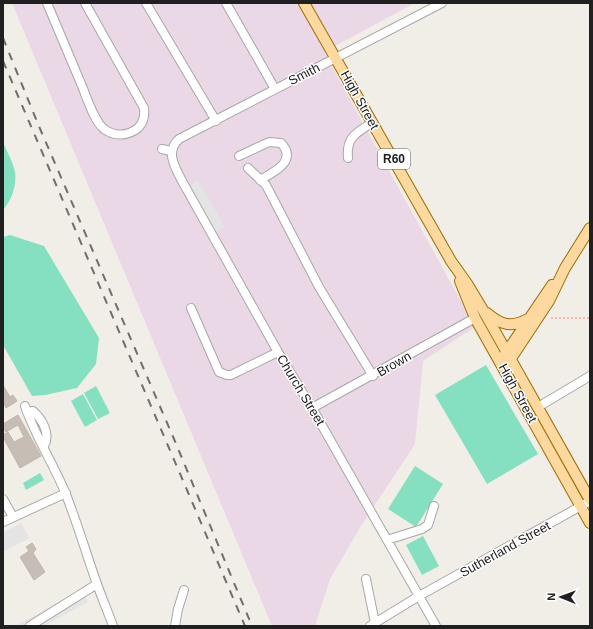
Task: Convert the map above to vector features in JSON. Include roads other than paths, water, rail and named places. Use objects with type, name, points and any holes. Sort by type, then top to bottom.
[{"type":"main road","name":"High Street","points":[[304,3],[451,261],[483,310],[505,360],[590,522]]},
{"type":"main road","points":[[505,360],[528,319],[565,268],[590,228]]},
{"type":"main road","name":"High Street","points":[[451,261],[475,318],[538,407],[590,500]]},
{"type":"main road","points":[[505,360],[549,301],[565,268]]},
{"type":"main road","points":[[483,310],[497,321],[506,324],[518,323],[528,319]]},
{"type":"street","points":[[47,3],[99,123],[109,132],[115,135],[121,135],[137,129],[141,125],[144,120],[144,108],[85,3]]},
{"type":"street","points":[[146,3],[216,121]]},
{"type":"street","points":[[226,3],[275,89]]},
{"type":"street","name":"Smith","points":[[171,151],[172,147],[179,139],[442,3]]},
{"type":"street","points":[[348,158],[348,145],[350,138],[373,122]]},
{"type":"street","points":[[239,156],[269,142],[281,143],[285,147],[287,153],[286,161],[276,170],[260,180]]},
{"type":"street","points":[[162,149],[171,151]]},
{"type":"street","name":"Church Street","points":[[171,151],[173,162],[182,182],[436,626]]},
{"type":"street","points":[[248,168],[266,186],[319,287],[373,376]]},
{"type":"street","points":[[191,308],[219,372],[222,374],[231,375],[278,352]]},
{"type":"street","name":"Brown","points":[[312,408],[373,376],[475,318]]},
{"type":"street","points":[[538,407],[590,376]]},
{"type":"street","points":[[26,409],[66,493],[84,541],[97,584],[114,626]]},
{"type":"street","points":[[3,522],[66,493]]},
{"type":"street","points":[[3,499],[13,517]]},
{"type":"street","name":"Sutherland Street","points":[[373,624],[419,596],[590,500]]},
{"type":"street","points":[[386,540],[422,529],[428,525],[434,506]]},
{"type":"street","points":[[366,579],[373,624]]},
{"type":"street","points":[[30,626],[97,584]]},
{"type":"street","points":[[175,626],[178,609],[184,590]]},
{"type":"railway","points":[[3,38],[38,124],[174,439],[252,626]]},
{"type":"railway","points":[[3,61],[245,626]]}]
